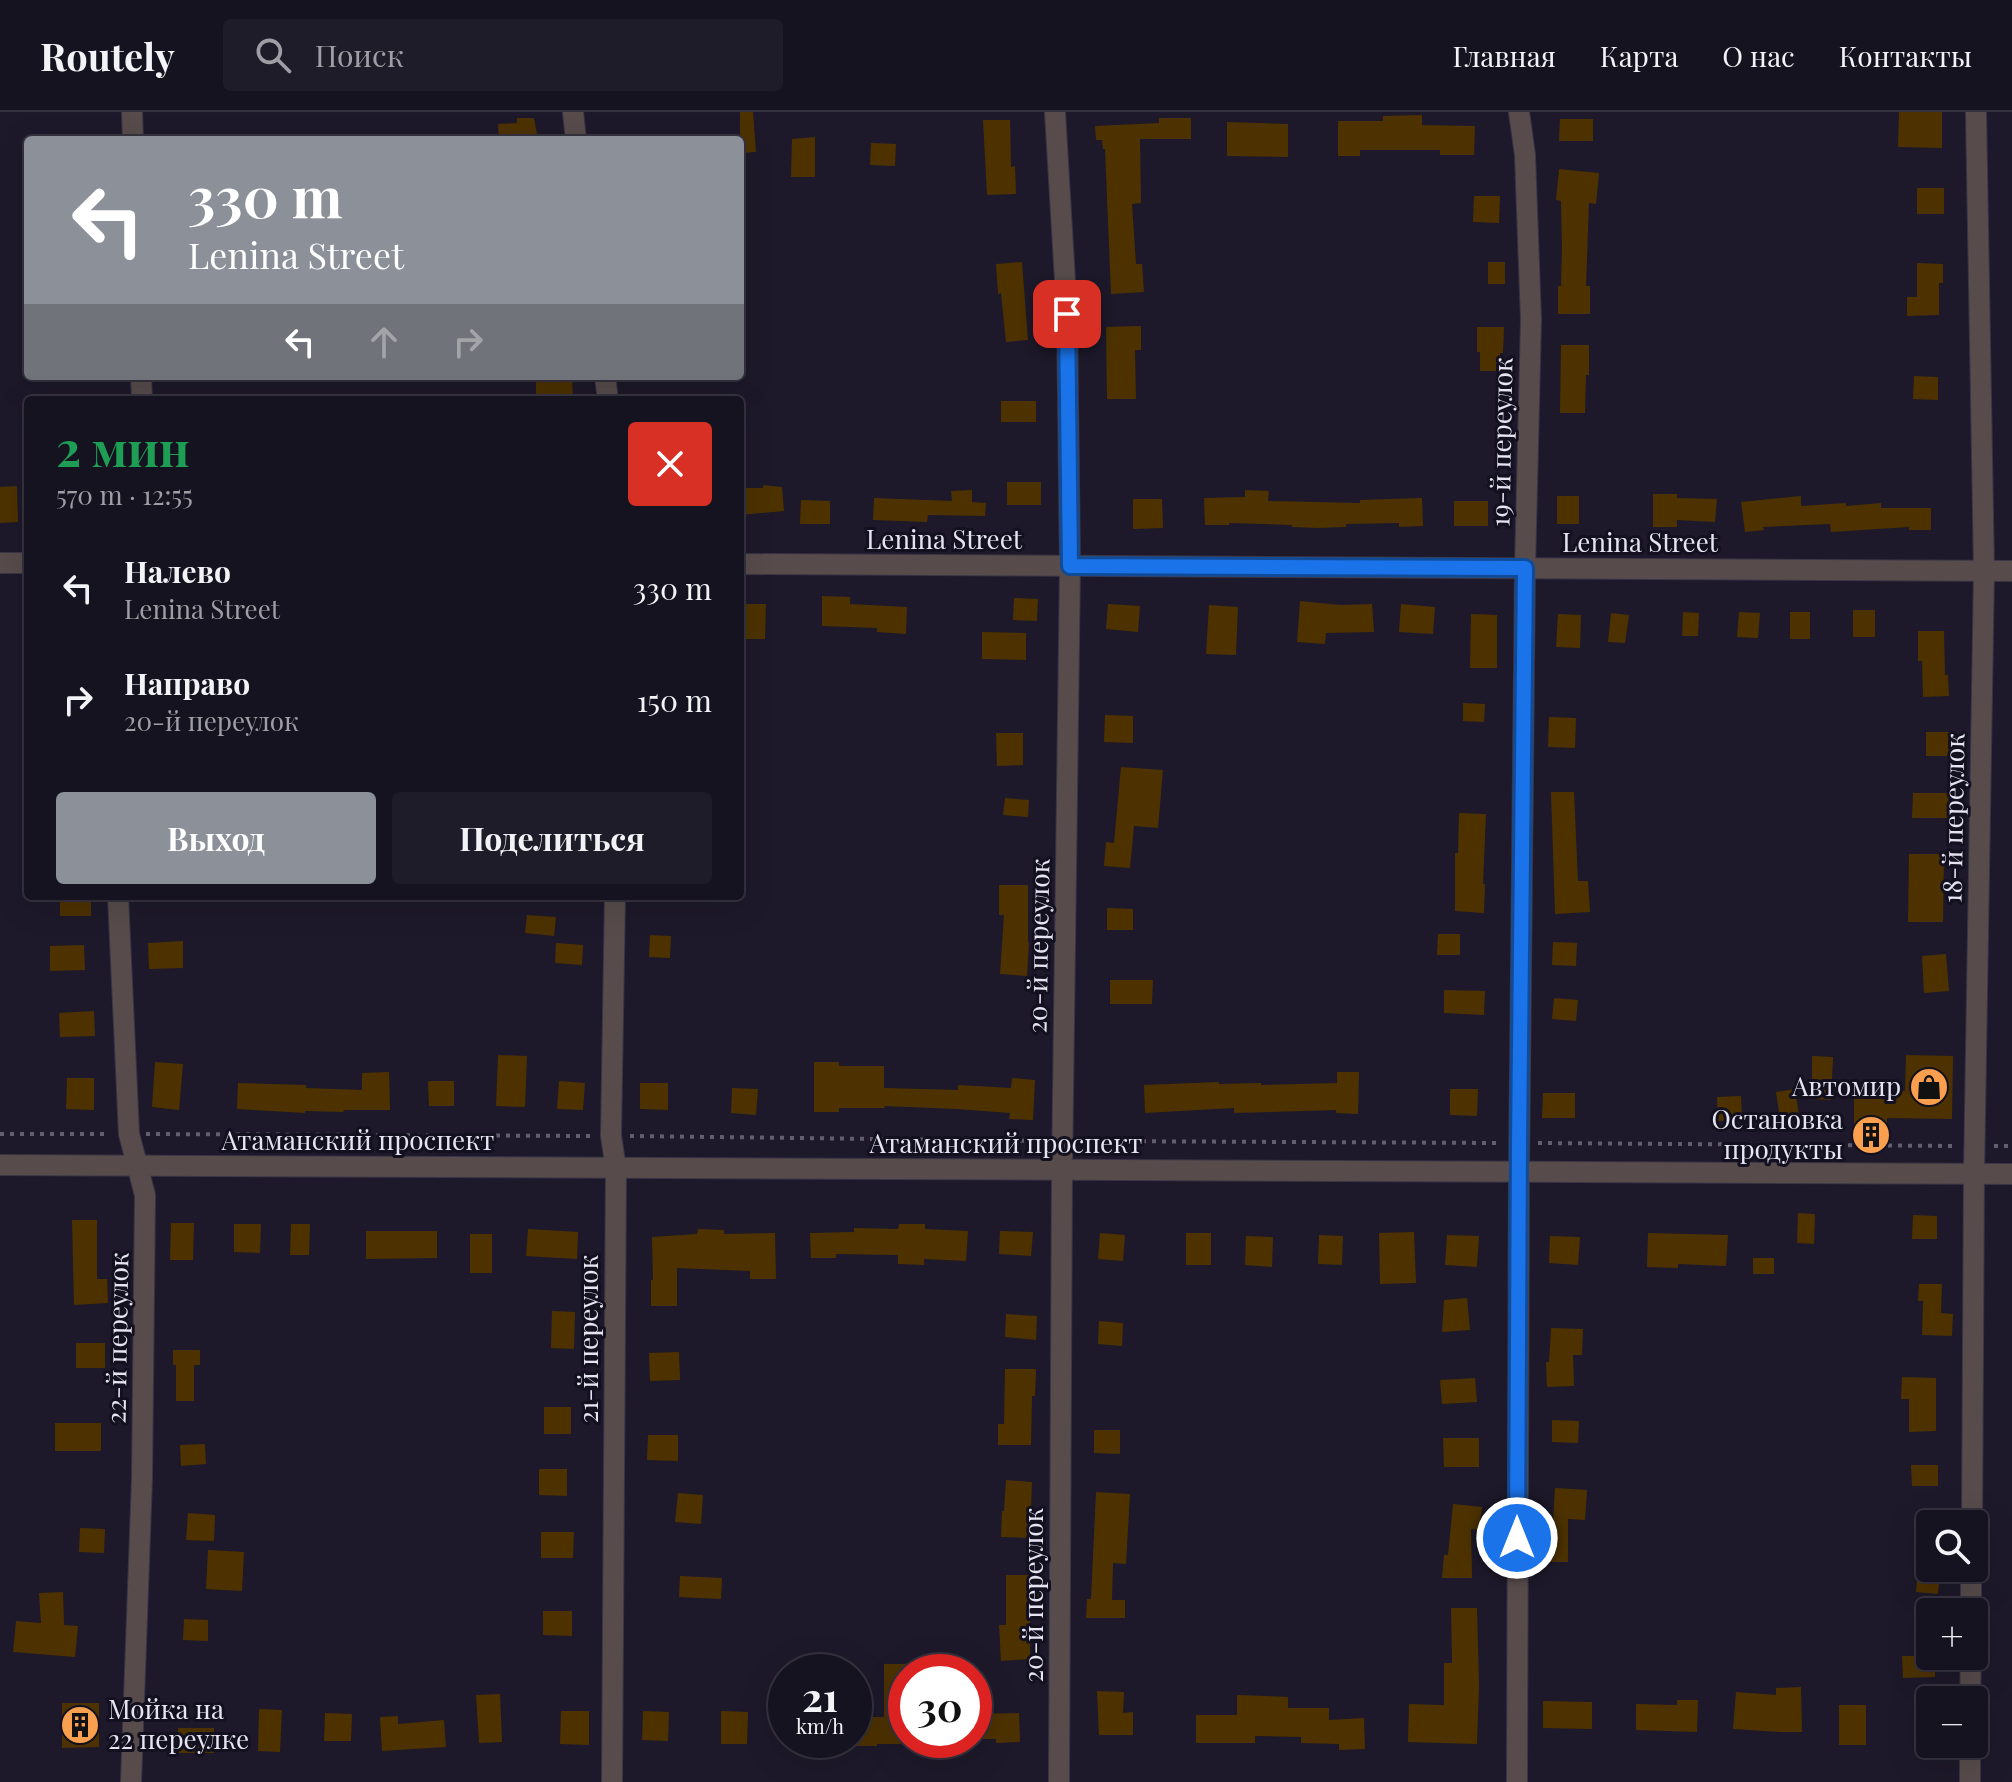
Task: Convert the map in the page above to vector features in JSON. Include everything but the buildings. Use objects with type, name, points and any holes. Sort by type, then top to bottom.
[{"type":"street","points":[[132,112],[133,136]]},
{"type":"street","points":[[573,112],[576,136]]},
{"type":"street","name":"20-й переулок","points":[[1055,112],[1067,314],[1070,566],[1062,1141],[1059,1782]]},
{"type":"street","name":"19-й переулок","points":[[1517,1782],[1519,1143],[1531,320],[1525,155],[1519,112]]},
{"type":"street","name":"18-й переулок","points":[[1972,1510],[1984,571],[1976,112]]},
{"type":"street","points":[[0,563],[24,563]]},
{"type":"street","name":"Lenina Street","points":[[744,564],[2012,571]]},
{"type":"street","name":"22-й переулок","points":[[118,900],[129,1134],[145,1195],[142,1478],[131,1782]]},
{"type":"street","name":"21-й переулок","points":[[612,1782],[616,1169],[611,1136],[615,900]]},
{"type":"street","name":"Атаманский проспект","points":[[0,1165],[2012,1174]]},
{"type":"street","points":[[1970,1758],[1970,1782]]},
{"type":"path","points":[[0,1134],[2012,1146]]},
{"type":"place","name":"Автомир","points":[[1929,1087]]},
{"type":"place","name":"Остановка продукты","points":[[1871,1135]]},
{"type":"place","name":"Мойка на 22 переулке","points":[[80,1725]]},
{"type":"route","points":[[1067,314],[1070,566],[1525,568],[1517,1538]]}]
